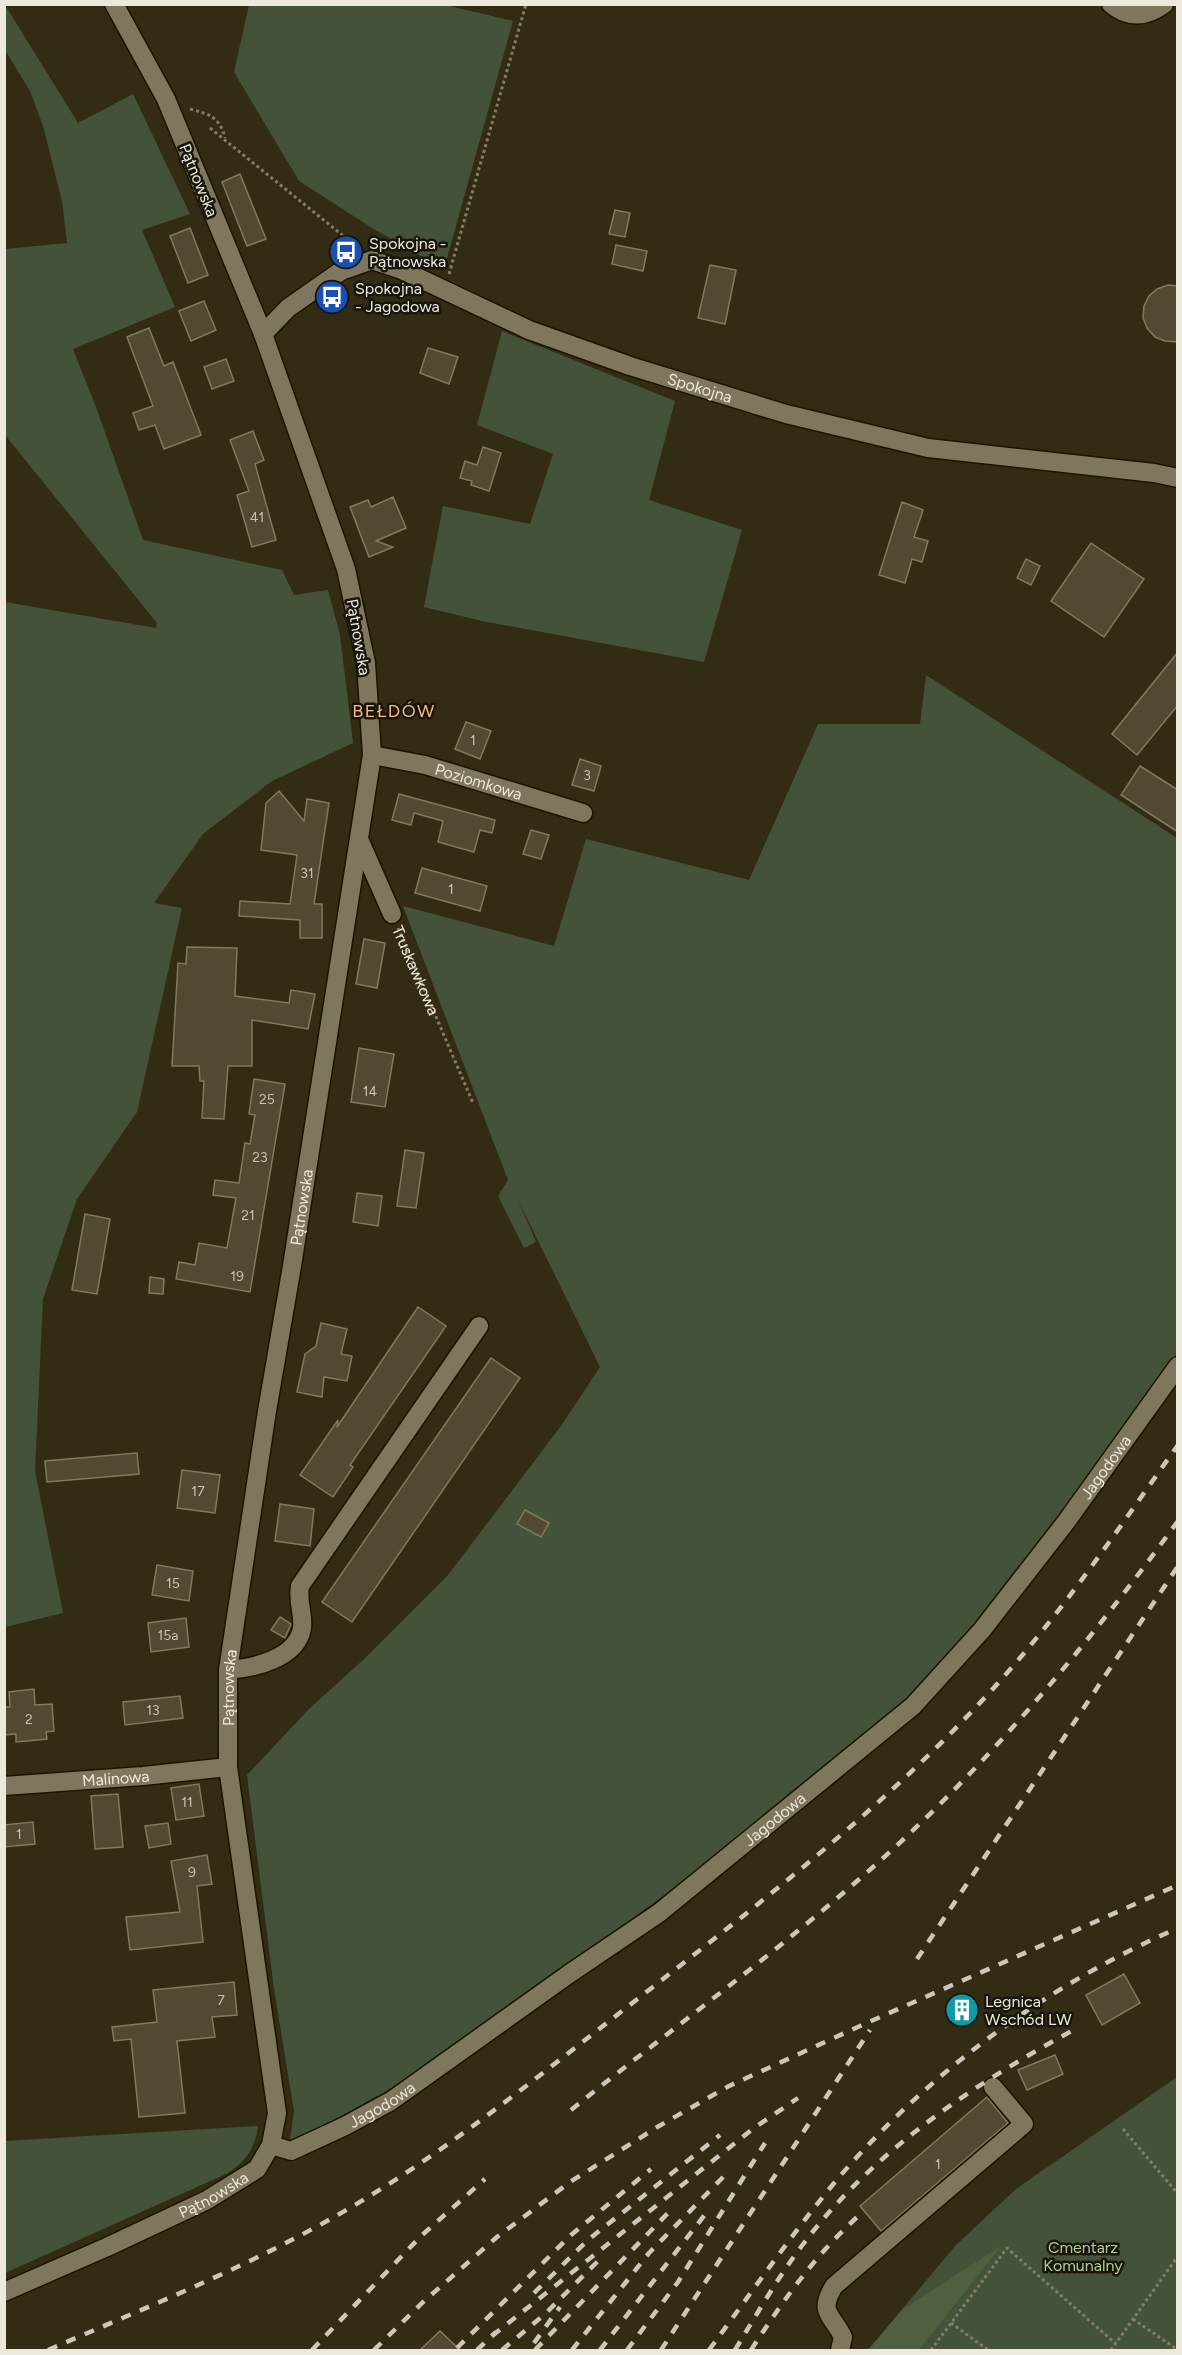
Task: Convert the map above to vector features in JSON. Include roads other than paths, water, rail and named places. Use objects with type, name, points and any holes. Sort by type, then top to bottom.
[{"type":"street","name":"Pątnowska","points":[[4,2292],[108,2247],[207,2200],[257,2169],[271,2145],[277,2113],[228,1767],[228,1670],[372,755],[366,663],[346,569],[263,334],[170,109],[114,4]]},
{"type":"street","points":[[1111,4],[1129,14],[1141,15],[1154,12],[1164,4]]},
{"type":"street","name":"Spokojna","points":[[263,334],[288,308],[341,271],[372,260],[402,270],[444,292],[529,330],[630,366],[786,414],[928,448],[1154,473],[1178,478]]},
{"type":"street","name":"Poziomkowa","points":[[372,755],[425,765],[583,813]]},
{"type":"street","name":"Truskawkowa","points":[[359,838],[392,914]]},
{"type":"street","points":[[228,1670],[258,1666],[285,1654],[292,1646],[302,1629],[298,1599],[300,1586],[479,1326]]},
{"type":"street","name":"Jagodowa","points":[[271,2145],[291,2151],[391,2101],[659,1913],[913,1706],[982,1630],[1066,1522],[1178,1366]]},
{"type":"street","name":"Malinowa","points":[[4,1786],[228,1767]]},
{"type":"street","points":[[840,2350],[843,2337],[827,2311],[825,2301],[834,2286],[1024,2124],[993,2087]]},
{"type":"railway","points":[[48,2350],[250,2261],[316,2227],[395,2180],[508,2100],[767,1897],[911,1772],[1000,1681],[1070,1595],[1178,1445]]},
{"type":"railway","points":[[571,2110],[806,1924],[882,1859],[923,1820],[963,1781],[1039,1698],[1110,1611],[1178,1521]]},
{"type":"railway","points":[[917,1959],[1178,1566]]},
{"type":"railway","points":[[374,2350],[422,2303],[497,2237],[570,2182],[659,2126],[729,2086],[1178,1885]]},
{"type":"railway","points":[[709,2350],[789,2240],[840,2176],[913,2100],[995,2033],[1039,2003],[1130,1950],[1178,1928]]},
{"type":"railway","points":[[735,2350],[794,2256],[832,2209],[863,2177],[930,2120],[1003,2071],[1079,2027]]},
{"type":"railway","points":[[661,2350],[870,2030]]},
{"type":"railway","points":[[492,2336],[754,2128],[798,2098]]},
{"type":"railway","points":[[534,2293],[588,2240],[720,2135]]},
{"type":"railway","points":[[627,2350],[678,2282],[765,2143]]},
{"type":"railway","points":[[457,2348],[571,2235],[651,2169]]},
{"type":"railway","points":[[572,2350],[649,2253],[730,2170]]},
{"type":"railway","points":[[312,2350],[421,2236],[485,2179]]},
{"type":"railway","points":[[600,2350],[710,2208]]},
{"type":"railway","points":[[751,2350],[803,2276],[847,2226],[864,2211]]},
{"type":"railway","points":[[535,2350],[669,2212]]},
{"type":"railway","points":[[502,2350],[545,2314],[598,2261]]},
{"type":"railway","points":[[534,2343],[560,2307]]},
{"type":"railway","points":[[477,2350],[496,2332]]},
{"type":"place","name":"Spokojna - Pątnowska","points":[[346,252]]},
{"type":"place","name":"Spokojna - Jagodowa","points":[[332,297]]},
{"type":"place","name":"Legnica Wschód LW","points":[[962,2010]]},
{"type":"district","name":"BEŁDÓW","points":[[394,711]]},
{"type":"park label","name":"Cmentarz Komunalny","points":[[1083,2256]]}]
